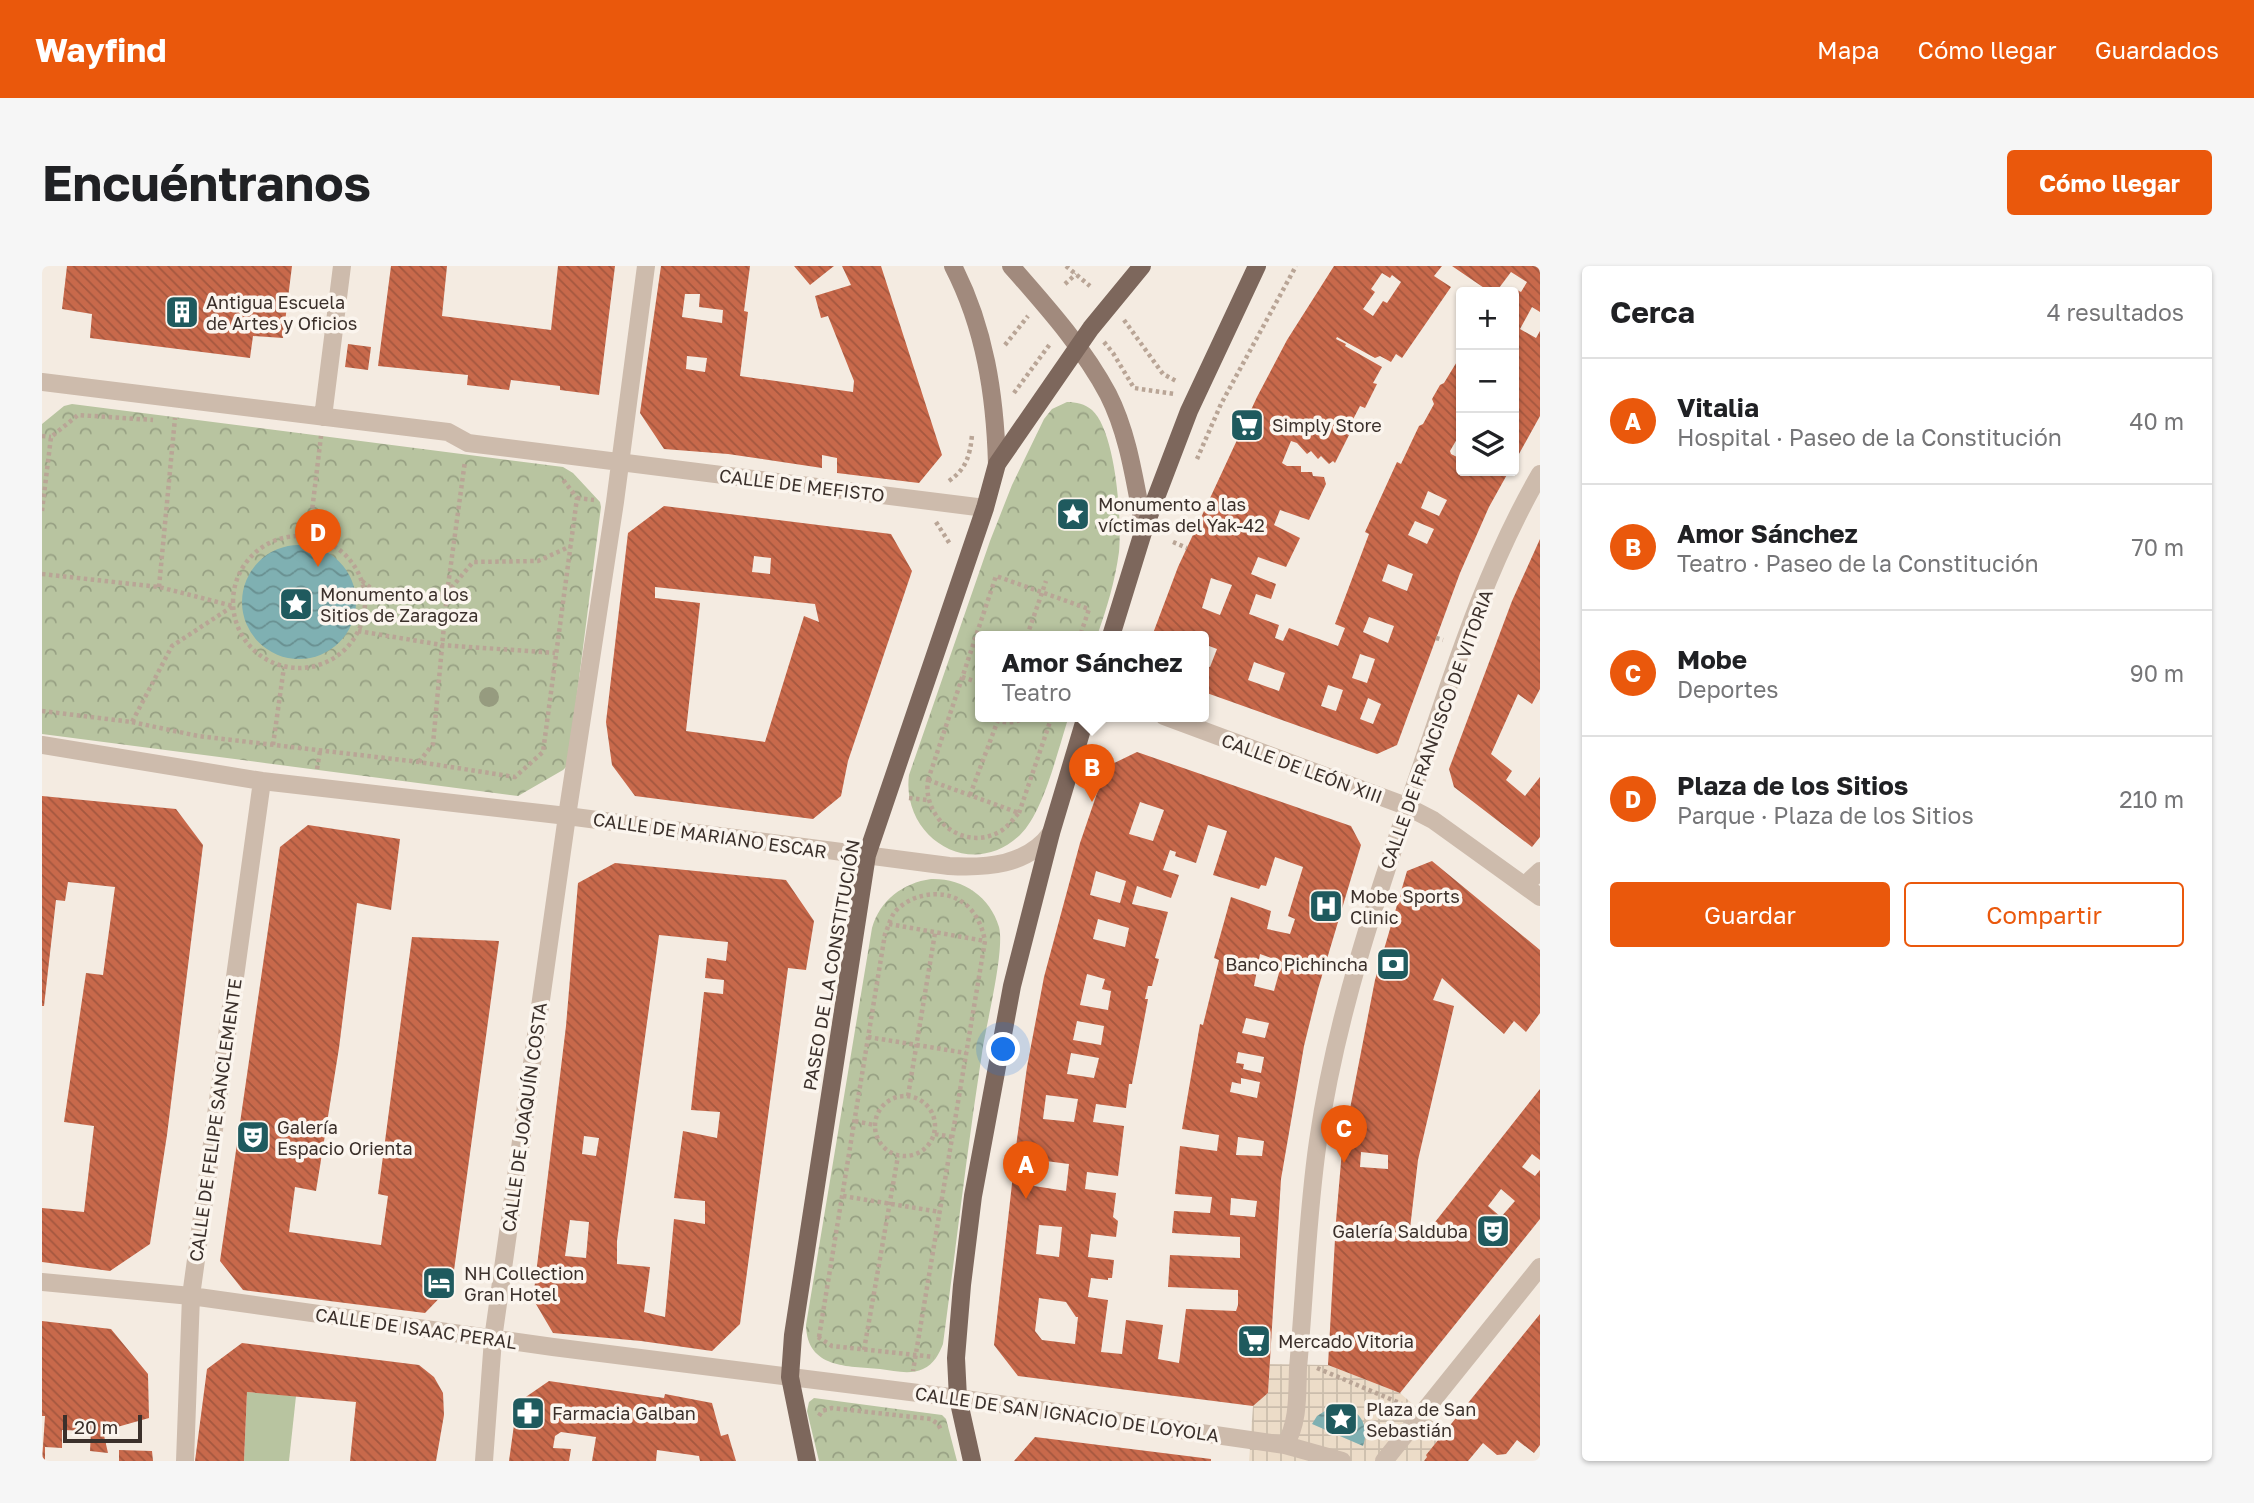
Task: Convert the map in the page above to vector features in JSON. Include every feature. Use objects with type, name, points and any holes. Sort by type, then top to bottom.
[{"type":"main road","points":[[953,266],[974,317],[987,366],[995,414],[997,464]]},
{"type":"main road","points":[[1011,266],[1064,326],[1107,394],[1130,461],[1144,529]]},
{"type":"main road","name":"PASEO DE LA CONSTITUCIÓN","points":[[807,1461],[790,1377],[793,1335],[867,855],[985,508],[997,464],[1077,348],[1142,266]]},
{"type":"main road","points":[[1113,631],[1144,529],[1188,411],[1257,269]]},
{"type":"main road","points":[[972,1461],[958,1398],[956,1358],[973,1196],[1012,986],[1051,833],[1084,722]]},
{"type":"street","points":[[323,416],[342,266]]},
{"type":"street","name":"CALLE DE JOAQUÍN COSTA","points":[[484,1461],[493,1339],[567,816],[615,502],[646,266]]},
{"type":"street","name":"CALLE DE MEFISTO","points":[[42,382],[448,432],[468,443],[985,508]]},
{"type":"street","name":"CALLE DE FRANCISCO DE VITORIA","points":[[1295,1451],[1290,1437],[1297,1405],[1318,1140],[1344,1007],[1406,806],[1462,646],[1517,513],[1540,474]]},
{"type":"street","name":"CALLE DE LEÓN XIII","points":[[1180,722],[1406,806],[1433,820],[1540,897]]},
{"type":"street","name":"CALLE DE MARIANO ESCAR","points":[[42,745],[262,781],[567,816],[949,866],[995,865],[1026,855],[1051,833]]},
{"type":"street","name":"CALLE DE FELIPE SANCLEMENTE","points":[[185,1461],[191,1296],[262,781]]},
{"type":"street","points":[[1525,885],[1540,871]]},
{"type":"street","points":[[1384,1461],[1540,1267]]},
{"type":"street","name":"CALLE DE ISAAC PERAL","points":[[42,1282],[191,1296],[493,1339],[790,1377]]},
{"type":"street","name":"CALLE DE SAN IGNACIO DE LOYOLA","points":[[790,1377],[958,1398],[1295,1451],[1342,1461]]},
{"type":"path","points":[[1066,266],[1090,286]]},
{"type":"path","points":[[1195,464],[1216,414],[1269,311],[1296,266]]},
{"type":"path","points":[[1065,284],[1076,274]]},
{"type":"path","points":[[1000,351],[1033,310]]},
{"type":"path","points":[[1119,314],[1163,374],[1178,382]]},
{"type":"path","points":[[1006,403],[1056,335]]},
{"type":"path","points":[[1100,337],[1114,353],[1134,388],[1173,393]]},
{"type":"path","points":[[159,587],[177,399]]},
{"type":"path","points":[[42,511],[51,437],[78,415],[187,423]]},
{"type":"path","points":[[309,536],[323,416]]},
{"type":"path","points":[[939,488],[956,476],[966,464],[972,423]]},
{"type":"path","points":[[42,436],[51,437]]},
{"type":"path","points":[[308,437],[334,440]]},
{"type":"path","points":[[419,762],[433,744],[447,593],[468,443]]},
{"type":"path","points":[[42,711],[132,722],[198,736],[419,762],[515,777],[543,752],[578,498],[557,472]]},
{"type":"path","points":[[289,536],[309,536],[326,541],[342,551],[354,565],[362,581],[365,598],[363,615],[358,631],[345,649],[327,662],[306,668],[284,666],[265,659],[248,645],[237,627],[233,606],[234,586],[242,568],[254,553],[270,542],[289,536]]},
{"type":"path","points":[[1173,542],[1187,548]]},
{"type":"path","points":[[362,581],[382,597],[420,599],[447,593],[473,562],[538,561],[571,546]]},
{"type":"path","points":[[42,574],[159,587],[233,606]]},
{"type":"path","points":[[977,631],[996,576],[1089,608],[1082,631]]},
{"type":"path","points":[[1029,631],[1046,581]]},
{"type":"path","points":[[132,722],[172,646],[233,606]]},
{"type":"path","points":[[358,631],[442,645],[555,653]]},
{"type":"path","points":[[975,638],[928,780],[927,800],[934,815],[946,827],[974,838],[999,832],[1019,813],[1050,722]]},
{"type":"path","points":[[1436,638],[1443,640]]},
{"type":"path","points":[[273,746],[284,666]]},
{"type":"path","points":[[962,677],[975,682]]},
{"type":"path","points":[[970,795],[997,722]]},
{"type":"path","points":[[928,780],[1019,813]]},
{"type":"path","points":[[909,798],[927,800]]},
{"type":"path","points":[[913,1373],[914,1356],[985,942],[983,930],[968,908],[951,894],[942,892],[915,897],[894,913],[885,934],[820,1337],[832,1346],[914,1356],[937,1357]]},
{"type":"path","points":[[890,924],[985,942]]},
{"type":"path","points":[[908,1096],[935,933]]},
{"type":"path","points":[[868,1037],[966,1053]]},
{"type":"path","points":[[908,1096],[927,1105],[936,1123],[935,1134],[925,1150],[917,1155],[898,1156],[881,1145],[874,1125],[882,1106],[890,1100],[908,1096]]},
{"type":"path","points":[[855,1121],[874,1125]]},
{"type":"path","points":[[935,1134],[952,1137]]},
{"type":"path","points":[[864,1350],[898,1156]]},
{"type":"path","points":[[842,1196],[940,1212]]},
{"type":"path","points":[[1305,1368],[1319,1368],[1403,1404]]},
{"type":"path","points":[[819,1422],[822,1411],[832,1408],[931,1419],[938,1424],[943,1440]]},
{"type":"green space","points":[[1067,402],[1086,406],[1100,421],[1107,437],[1116,477],[1120,538],[1113,584],[1099,631],[975,631],[975,722],[1067,722],[1043,796],[1029,825],[1001,848],[981,854],[961,853],[943,846],[928,834],[916,817],[909,797],[909,775],[990,541],[1012,485],[1044,419],[1052,409]]},
{"type":"green space","points":[[72,404],[563,467],[573,473],[600,502],[601,507],[568,765],[518,796],[42,734],[42,424],[64,406]]},
{"type":"green space","points":[[931,879],[964,886],[982,898],[995,916],[1000,938],[971,1126],[943,1344],[933,1362],[918,1371],[902,1372],[843,1365],[821,1357],[813,1350],[806,1325],[872,928],[881,909],[894,894],[911,884]]},
{"type":"green space","points":[[247,1392],[296,1396],[289,1461],[244,1461]]},
{"type":"green space","points":[[814,1398],[942,1415],[946,1419],[957,1461],[819,1461],[807,1411],[809,1402]]},
{"type":"shaded area","name":"Plaza de San Sebastián","points":[[1270,1364],[1328,1365],[1400,1393],[1445,1432],[1424,1461],[1249,1461],[1253,1406],[1268,1393]]},
{"type":"water","points":[[299,545],[321,550],[339,562],[351,580],[356,602],[351,624],[339,642],[321,654],[299,659],[277,654],[259,642],[247,624],[242,602],[247,580],[259,562],[277,550]]},
{"type":"water","points":[[1333,1406],[1342,1406],[1360,1417],[1365,1430],[1363,1446],[1312,1424],[1317,1416]]},
{"type":"building","name":"Antigua Escuela de Artes y Oficios","points":[[67,266],[292,266],[283,338],[253,336],[250,358],[90,338],[92,314],[62,309]]},
{"type":"building","points":[[391,266],[447,266],[442,316],[551,330],[558,266],[615,266],[599,395],[560,390],[560,386],[511,380],[509,390],[467,385],[468,375],[378,366]]},
{"type":"building","points":[[661,266],[750,266],[744,311],[748,312],[740,376],[853,392],[854,381],[828,316],[821,318],[815,296],[851,285],[842,266],[881,266],[942,455],[919,483],[837,473],[837,458],[822,455],[822,468],[728,454],[664,449],[640,413]],"holes":[[[685,294],[700,294],[699,307],[723,310],[722,323],[682,317]],[[687,356],[707,358],[705,372],[686,369]]]},
{"type":"building","points":[[794,266],[834,266],[810,285]]},
{"type":"building","points":[[1334,266],[1442,266],[1434,276],[1451,287],[1402,358],[1396,354],[1391,362],[1380,356],[1375,358],[1337,337],[1345,346],[1382,367],[1373,383],[1377,384],[1365,408],[1360,406],[1335,463],[1333,461],[1329,464],[1321,456],[1318,459],[1311,451],[1307,454],[1297,443],[1291,441],[1282,463],[1287,466],[1301,466],[1301,472],[1312,472],[1313,476],[1324,477],[1326,484],[1309,520],[1280,510],[1274,525],[1300,538],[1286,567],[1258,557],[1251,574],[1276,584],[1271,599],[1256,594],[1249,614],[1279,625],[1275,638],[1283,641],[1289,628],[1338,646],[1345,628],[1335,624],[1369,534],[1365,532],[1397,462],[1401,464],[1419,426],[1423,424],[1434,404],[1432,399],[1456,363],[1456,441],[1450,451],[1456,456],[1456,476],[1506,476],[1489,507],[1460,573],[1397,745],[1377,754],[1209,694],[1209,667],[1217,649],[1209,646],[1209,631],[1154,631],[1178,567],[1257,397],[1287,340]],"holes":[[[1382,273],[1390,278],[1392,275],[1401,282],[1387,303],[1383,301],[1373,316],[1363,309],[1375,292],[1371,289]],[[1428,491],[1447,500],[1439,516],[1421,508]],[[1415,521],[1434,529],[1427,544],[1408,535]],[[1388,564],[1413,574],[1407,591],[1382,581]],[[1211,578],[1232,585],[1220,615],[1202,608]],[[1369,617],[1394,626],[1388,643],[1363,632]],[[1360,654],[1375,659],[1367,683],[1352,678]],[[1254,662],[1285,673],[1279,691],[1248,680]],[[1328,685],[1343,690],[1336,711],[1321,706]],[[1368,698],[1381,704],[1373,724],[1360,719]]]},
{"type":"building","points":[[1452,266],[1540,266],[1540,312],[1532,307],[1520,329],[1536,338],[1540,331],[1540,416],[1519,454],[1519,291],[1521,292],[1527,282],[1511,272],[1500,287],[1483,287]]},
{"type":"building","points":[[348,344],[371,347],[368,370],[345,367]]},
{"type":"building","points":[[664,506],[891,534],[912,571],[848,761],[841,796],[813,819],[635,796],[612,765],[606,722],[628,533]],"holes":[[[754,556],[771,558],[770,574],[752,572]],[[655,587],[815,604],[819,622],[804,616],[765,742],[686,731],[700,603],[655,598]]]},
{"type":"building","points":[[1540,539],[1540,689],[1532,704],[1518,694],[1491,754],[1512,771],[1506,780],[1525,796],[1540,777],[1540,837],[1532,847],[1454,787],[1449,769],[1512,601]]},
{"type":"building","points":[[1137,752],[1351,826],[1361,845],[1304,1046],[1281,1179],[1268,1393],[1253,1406],[1018,1376],[994,1345],[1017,1139],[1044,977],[1080,843],[1106,767]],"holes":[[[1140,802],[1164,810],[1153,841],[1129,834]],[[1208,825],[1227,831],[1213,875],[1259,889],[1261,885],[1266,886],[1275,857],[1303,867],[1288,916],[1295,919],[1290,934],[1267,929],[1271,911],[1231,897],[1214,958],[1219,960],[1203,1025],[1200,1024],[1182,1129],[1219,1135],[1217,1151],[1180,1146],[1175,1194],[1212,1197],[1210,1213],[1174,1211],[1172,1233],[1240,1237],[1240,1258],[1170,1255],[1168,1287],[1238,1290],[1238,1305],[1236,1311],[1186,1309],[1179,1363],[1158,1359],[1163,1325],[1126,1320],[1122,1354],[1101,1352],[1108,1300],[1088,1297],[1091,1278],[1112,1278],[1114,1260],[1088,1257],[1091,1234],[1116,1237],[1118,1221],[1113,1217],[1116,1193],[1085,1189],[1087,1172],[1118,1176],[1124,1126],[1093,1122],[1096,1104],[1126,1108],[1148,999],[1145,999],[1148,986],[1152,986],[1159,959],[1155,958],[1168,912],[1132,904],[1137,886],[1171,898],[1179,875],[1163,870],[1170,850],[1176,852],[1175,856],[1196,863]],[[1096,871],[1126,881],[1120,903],[1090,895]],[[1098,919],[1129,928],[1125,947],[1093,939]],[[1260,954],[1282,962],[1274,991],[1254,986]],[[1087,974],[1105,979],[1102,989],[1111,991],[1108,1010],[1080,1005]],[[1246,1018],[1269,1023],[1265,1038],[1242,1033]],[[1077,1021],[1104,1026],[1101,1045],[1073,1040]],[[1238,1052],[1264,1057],[1261,1073],[1243,1069],[1244,1064],[1236,1063]],[[1071,1053],[1099,1058],[1094,1078],[1067,1074]],[[1241,1078],[1260,1082],[1257,1098],[1230,1092],[1232,1082],[1241,1084]],[[1046,1095],[1078,1099],[1074,1122],[1043,1119]],[[1238,1137],[1264,1141],[1262,1156],[1236,1155]],[[1038,1160],[1069,1164],[1066,1191],[1034,1186]],[[1231,1198],[1257,1201],[1255,1217],[1230,1215]],[[1039,1225],[1062,1227],[1059,1257],[1036,1254]],[[1039,1298],[1066,1302],[1078,1317],[1075,1344],[1042,1340],[1035,1331]]]},
{"type":"building","points":[[42,796],[176,809],[203,845],[167,1135],[150,1244],[110,1271],[42,1262],[42,1208],[84,1212],[94,1126],[64,1122],[86,973],[103,975],[115,887],[68,882],[65,901],[56,900],[42,1006]]},
{"type":"building","points":[[308,825],[400,839],[391,910],[357,903],[339,1048],[316,1191],[295,1187],[289,1232],[381,1245],[388,1196],[378,1194],[412,937],[499,941],[452,1285],[425,1313],[243,1290],[220,1261],[280,847]]},
{"type":"building","points":[[1432,861],[1540,950],[1540,1013],[1526,1032],[1514,1021],[1504,1034],[1442,978],[1433,1000],[1454,1006],[1418,1160],[1409,1237],[1424,1242],[1428,1231],[1540,1089],[1540,1160],[1532,1154],[1522,1167],[1535,1176],[1540,1170],[1540,1219],[1400,1393],[1328,1365],[1342,1150],[1375,980],[1407,871]],"holes":[[[1361,1152],[1388,1155],[1388,1169],[1360,1167]],[[1501,1189],[1515,1201],[1501,1217],[1488,1206]]]},
{"type":"building","points":[[615,863],[786,880],[814,921],[806,970],[788,968],[740,1324],[712,1351],[553,1333],[533,1299],[566,1026],[578,883]],"holes":[[[659,935],[728,942],[726,961],[707,958],[705,978],[724,980],[723,994],[704,992],[691,1110],[720,1112],[717,1138],[683,1131],[674,1198],[705,1201],[705,1224],[674,1219],[665,1317],[644,1312],[650,1267],[617,1264],[617,1241]],[[584,1136],[599,1138],[596,1156],[582,1154]],[[570,1220],[589,1222],[586,1258],[565,1256]]]},
{"type":"building","points":[[1540,1314],[1540,1445],[1534,1453],[1517,1440],[1506,1454],[1497,1455],[1483,1443],[1468,1461],[1424,1461],[1426,1455]]},
{"type":"building","points":[[42,1321],[111,1329],[148,1374],[149,1418],[103,1431],[108,1453],[90,1451],[91,1431],[62,1430],[62,1448],[45,1447],[45,1461],[42,1461],[45,1416],[42,1416]]},
{"type":"building","points":[[242,1343],[419,1365],[434,1377],[443,1393],[444,1415],[436,1461],[350,1461],[356,1402],[247,1392],[244,1461],[195,1461],[207,1369]]},
{"type":"building","points":[[549,1381],[664,1398],[665,1394],[712,1403],[721,1436],[728,1434],[736,1461],[700,1461],[699,1456],[657,1450],[656,1461],[592,1461],[596,1437],[561,1432],[555,1436],[553,1448],[571,1449],[569,1461],[509,1461],[517,1403]]},
{"type":"building","points":[[1035,1437],[1211,1459],[1211,1461],[1014,1461]]},
{"type":"building","points":[[119,1450],[152,1451],[153,1461],[119,1461]]},
{"type":"place","name":"Antigua Escuela de Artes y Oficios","points":[[182,312]]},
{"type":"place","name":"Simply Store","points":[[1247,425]]},
{"type":"place","name":"Monumento a las víctimas del Yak-42","points":[[1073,514]]},
{"type":"place","name":"Plaza de los Sitios","points":[[318,567]]},
{"type":"place","name":"Monumento a los Sitios de Zaragoza","points":[[296,604]]},
{"type":"place","name":"Amor Sánchez","points":[[1092,802]]},
{"type":"place","name":"Mobe Sports Clinic","points":[[1326,906]]},
{"type":"place","name":"Banco Pichincha","points":[[1393,964]]},
{"type":"place","name":"Galería Espacio Orienta","points":[[253,1137]]},
{"type":"place","name":"Mobe","points":[[1344,1163]]},
{"type":"place","name":"Vitalia","points":[[1026,1199]]},
{"type":"place","name":"Galería Salduba","points":[[1493,1231]]},
{"type":"place","name":"NH Collection Gran Hotel","points":[[439,1283]]},
{"type":"place","name":"Mercado Vitoria","points":[[1254,1341]]},
{"type":"place","name":"Farmacia Galban","points":[[528,1413]]},
{"type":"place","name":"Plaza de San Sebastián","points":[[1341,1419]]}]
